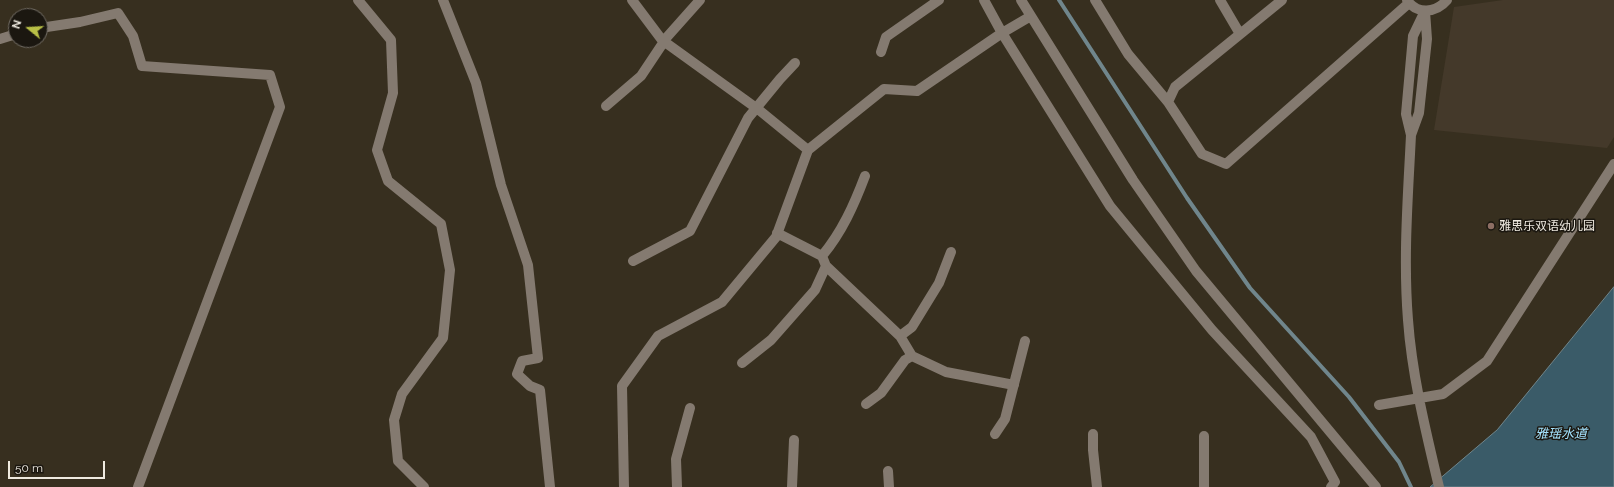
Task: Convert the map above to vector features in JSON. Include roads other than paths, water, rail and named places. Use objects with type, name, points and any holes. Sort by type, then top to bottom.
[{"type":"street","points":[[358,0],[391,40],[393,93],[377,150],[388,181],[441,224],[450,270],[443,338],[402,394],[394,420],[398,461],[424,487]]},
{"type":"street","points":[[442,0],[476,83],[501,185],[528,265],[538,358],[522,361],[518,374],[530,386],[540,390],[550,487]]},
{"type":"street","points":[[632,0],[662,40],[759,110],[808,150]]},
{"type":"street","points":[[606,106],[642,76],[668,36],[700,0]]},
{"type":"street","points":[[881,52],[886,38],[939,0]]},
{"type":"street","points":[[984,0],[1002,33],[1110,206],[1212,330],[1311,437],[1335,482],[1331,487]]},
{"type":"street","points":[[1021,0],[1133,180],[1196,271],[1376,487]]},
{"type":"street","points":[[1096,0],[1128,54],[1168,102],[1202,154],[1226,164],[1408,2],[1417,9],[1425,11],[1435,10],[1447,0]]},
{"type":"street","points":[[1220,0],[1240,34]]},
{"type":"street","points":[[1168,102],[1175,87],[1282,0]]},
{"type":"street","points":[[1425,11],[1413,36],[1406,114],[1411,135],[1407,217],[1406,283],[1408,321],[1417,385],[1439,487]]},
{"type":"street","points":[[48,27],[80,22],[118,13],[133,36],[142,66],[270,75],[280,107],[138,487]]},
{"type":"street","points":[[624,487],[622,386],[658,336],[722,302],[776,237],[808,150],[884,89],[917,91],[1002,33],[1031,16]]},
{"type":"street","points":[[633,261],[690,230],[748,118],[780,79],[795,64]]},
{"type":"street","points":[[1379,405],[1442,394],[1487,361],[1614,164]]},
{"type":"street","points":[[822,256],[835,240],[853,208],[865,176]]},
{"type":"street","points":[[777,233],[822,256],[826,266],[900,336],[912,356],[946,372],[1014,385]]},
{"type":"street","points":[[900,336],[912,327],[939,283],[951,252]]},
{"type":"street","points":[[742,363],[772,340],[815,290],[826,266]]},
{"type":"street","points":[[995,434],[1005,419],[1025,341]]},
{"type":"street","points":[[866,404],[881,393],[905,360],[912,356]]},
{"type":"street","points":[[677,487],[676,459],[690,408]]},
{"type":"street","points":[[1093,434],[1093,450],[1097,487]]},
{"type":"street","points":[[1204,436],[1204,487]]},
{"type":"street","points":[[792,487],[794,440]]},
{"type":"street","points":[[888,471],[888,487]]},
{"type":"water","name":"雅瑶水道","points":[[1614,287],[1614,487],[1430,487],[1497,430]]},
{"type":"waterway","points":[[1059,0],[1187,198],[1250,288],[1349,397],[1399,462],[1411,487]]},
{"type":"place","name":"雅思乐双语幼儿园","points":[[1491,226]]}]
